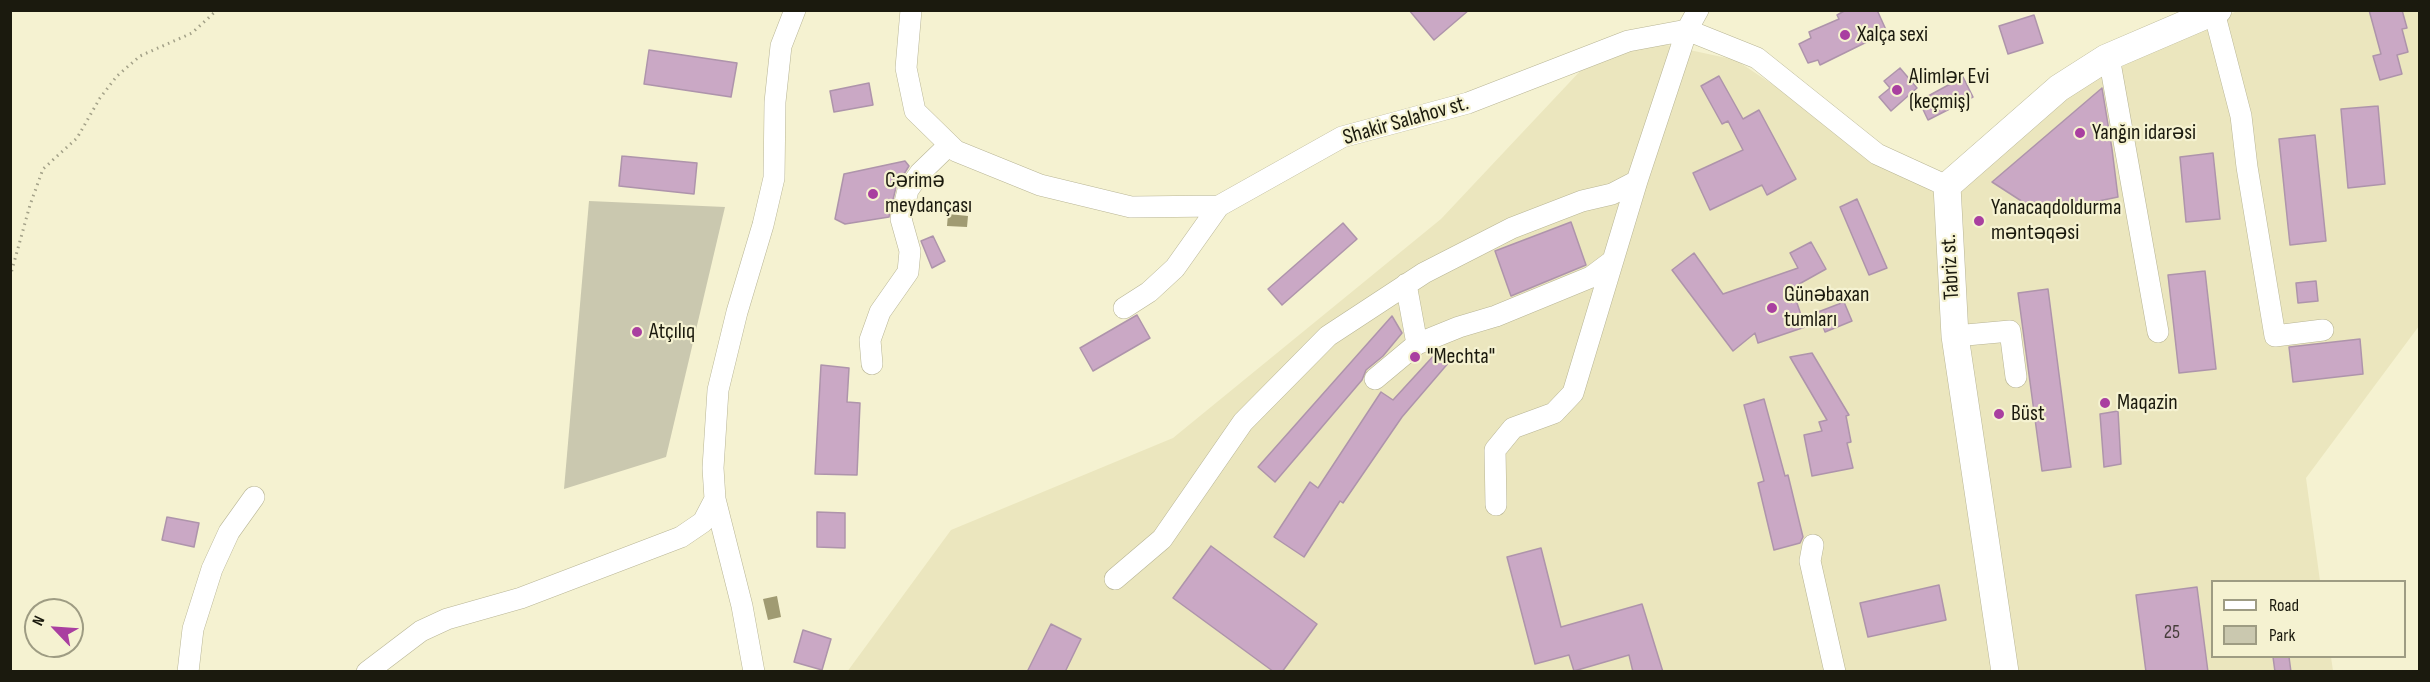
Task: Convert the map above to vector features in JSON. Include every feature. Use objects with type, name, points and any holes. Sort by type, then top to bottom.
[{"type":"main road","points":[[1947,186],[2059,88],[2109,57],[2216,11]]},
{"type":"main road","name":"Tabriz st.","points":[[1947,186],[1955,336],[2004,672]]},
{"type":"street","points":[[754,672],[742,606],[715,500],[713,468],[718,390],[774,178],[775,102],[781,46],[795,10]]},
{"type":"street","name":"Shakir Salahov st.","points":[[911,10],[906,68],[915,111],[949,145],[956,151],[1040,185],[1131,207],[1219,206],[1342,137],[1468,103],[1629,41],[1687,30]]},
{"type":"street","points":[[1496,505],[1495,450],[1514,428],[1554,412],[1574,393],[1611,262],[1637,181],[1687,30],[1698,10]]},
{"type":"street","points":[[2216,11],[2241,116],[2247,167],[2275,336],[2323,330]]},
{"type":"street","points":[[1687,30],[1757,58],[1877,154],[1947,186]]},
{"type":"street","points":[[2109,57],[2158,332]]},
{"type":"street","points":[[872,364],[870,340],[880,312],[908,272],[910,251],[901,219],[908,190],[920,173],[949,145]]},
{"type":"street","points":[[1115,579],[1162,539],[1243,422],[1328,336],[1406,285],[1512,228],[1582,201],[1612,194],[1637,181]]},
{"type":"street","points":[[1124,308],[1149,292],[1175,268],[1219,206]]},
{"type":"street","points":[[1376,379],[1417,344],[1496,316],[1591,277],[1611,262]]},
{"type":"street","points":[[1406,285],[1417,344]]},
{"type":"street","points":[[1955,336],[2010,331],[2016,377]]},
{"type":"street","points":[[188,672],[193,629],[212,569],[229,532],[254,497]]},
{"type":"street","points":[[367,672],[421,631],[447,619],[521,598],[681,537],[703,522],[715,500]]},
{"type":"street","points":[[1814,545],[1810,561],[1835,672]]},
{"type":"path","points":[[10,278],[17,248],[44,169],[77,138],[100,98],[117,76],[140,56],[192,33],[217,10]]},
{"type":"path","points":[[10,250],[17,248]]},
{"type":"shaded area","points":[[2237,11],[2419,11],[2419,326],[2306,478],[2320,580],[2211,580],[2211,658],[2331,658],[2333,671],[847,672],[951,530],[1173,438],[1441,219],[1615,34],[1736,60],[1933,192],[2062,95]]},
{"type":"shaded area","points":[[948,214],[968,216],[967,227],[947,226]]},
{"type":"shaded area","points":[[777,596],[781,617],[768,620],[763,599]]},
{"type":"green space","name":"Atçılıq","points":[[589,201],[725,207],[666,457],[564,489]]},
{"type":"building","points":[[1409,10],[1469,10],[1434,40]]},
{"type":"building","name":"Xalça sexi","points":[[1846,10],[1877,10],[1887,32],[1820,65],[1818,60],[1808,63],[1799,44],[1811,38],[1809,32],[1839,19],[1837,15]]},
{"type":"building","points":[[2369,10],[2402,10],[2407,28],[2402,29],[2408,52],[2397,55],[2402,74],[2380,80],[2373,56],[2381,54]]},
{"type":"building","points":[[2034,15],[2043,43],[2008,54],[1999,26]]},
{"type":"building","points":[[649,50],[737,63],[731,97],[644,84]]},
{"type":"building","name":"Alimlər Evi (keçmiş)","points":[[1900,68],[1917,88],[1891,111],[1879,97],[1890,88],[1884,81]]},
{"type":"building","points":[[1719,76],[1743,119],[1759,110],[1796,179],[1767,195],[1762,185],[1710,210],[1693,173],[1743,150],[1728,121],[1722,124],[1701,86]]},
{"type":"building","points":[[1963,77],[1973,97],[1928,120],[1919,101]]},
{"type":"building","points":[[869,83],[873,105],[834,112],[830,91]]},
{"type":"building","name":"Yanğın idarəsi","points":[[2102,88],[2118,197],[2040,213],[1992,182]]},
{"type":"building","points":[[2378,106],[2385,184],[2348,188],[2341,109]]},
{"type":"building","points":[[2315,135],[2326,241],[2290,245],[2279,139]]},
{"type":"building","points":[[2213,153],[2220,219],[2186,222],[2180,157]]},
{"type":"building","points":[[622,156],[697,163],[694,194],[619,186]]},
{"type":"building","name":"Cərimə meydançası","points":[[905,161],[909,166],[896,187],[889,217],[845,224],[835,219],[844,174]]},
{"type":"building","points":[[1857,199],[1887,268],[1869,275],[1840,207]]},
{"type":"building","points":[[1571,222],[1586,265],[1511,296],[1495,251]]},
{"type":"building","points":[[1343,223],[1357,239],[1282,305],[1268,289]]},
{"type":"building","points":[[933,236],[945,261],[932,268],[921,241]]},
{"type":"building","points":[[1811,242],[1826,269],[1792,288],[1805,327],[1758,343],[1755,333],[1733,351],[1672,270],[1694,253],[1723,294],[1798,268],[1790,253]]},
{"type":"building","points":[[2205,271],[2216,369],[2179,373],[2168,275]]},
{"type":"building","points":[[2316,281],[2318,301],[2298,303],[2296,283]]},
{"type":"building","points":[[2048,289],[2071,467],[2042,471],[2018,293]]},
{"type":"building","points":[[1844,302],[1852,321],[1825,332],[1818,312]]},
{"type":"building","points":[[1137,315],[1150,338],[1093,371],[1080,348]]},
{"type":"building","points":[[1392,316],[1402,333],[1383,356],[1366,370],[1362,380],[1275,482],[1258,467]]},
{"type":"building","points":[[2360,339],[2363,374],[2293,382],[2289,347]]},
{"type":"building","points":[[1437,352],[1450,361],[1402,417],[1343,503],[1340,501],[1304,557],[1274,537],[1310,482],[1318,488],[1381,392],[1393,400]]},
{"type":"building","points":[[1812,353],[1849,415],[1846,416],[1851,442],[1847,443],[1853,468],[1812,476],[1804,435],[1822,431],[1819,422],[1827,420],[1790,357]]},
{"type":"building","points":[[821,365],[849,368],[847,402],[860,403],[857,475],[815,474]]},
{"type":"building","points":[[1764,399],[1785,476],[1788,475],[1803,537],[1800,543],[1774,550],[1758,483],[1764,481],[1744,405]]},
{"type":"building","points":[[2118,411],[2121,464],[2104,467],[2100,414]]},
{"type":"building","points":[[817,512],[845,513],[845,548],[817,547]]},
{"type":"building","points":[[167,517],[199,523],[194,547],[162,540]]},
{"type":"building","points":[[1211,546],[1317,624],[1282,672],[1274,672],[1173,598]]},
{"type":"building","points":[[1541,548],[1561,627],[1642,604],[1663,672],[1633,672],[1629,655],[1574,671],[1569,655],[1535,664],[1507,557]]},
{"type":"building","points":[[1939,585],[1946,620],[1868,637],[1860,603]]},
{"type":"building","points":[[2197,587],[2208,672],[2146,672],[2136,595]]},
{"type":"building","points":[[1051,624],[1081,639],[1065,672],[1027,672]]},
{"type":"building","points":[[803,630],[831,639],[822,670],[794,662]]},
{"type":"building","points":[[2273,658],[2289,658],[2291,672],[2275,672]]},
{"type":"place","name":"Xalça sexi","points":[[1845,35]]},
{"type":"place","name":"Alimlər Evi (keçmiş)","points":[[1897,90]]},
{"type":"place","name":"Yanğın idarəsi","points":[[2080,133]]},
{"type":"place","name":"Cərimə meydançası","points":[[873,194]]},
{"type":"place","name":"Yanacaqdoldurma məntəqəsi","points":[[1979,221]]},
{"type":"place","name":"Günəbaxan tumları","points":[[1772,308]]},
{"type":"place","name":"Atçılıq","points":[[637,332]]},
{"type":"place","name":"\"Mechta\"","points":[[1415,357]]},
{"type":"place","name":"Maqazin","points":[[2105,403]]},
{"type":"place","name":"Büst","points":[[1999,414]]}]
